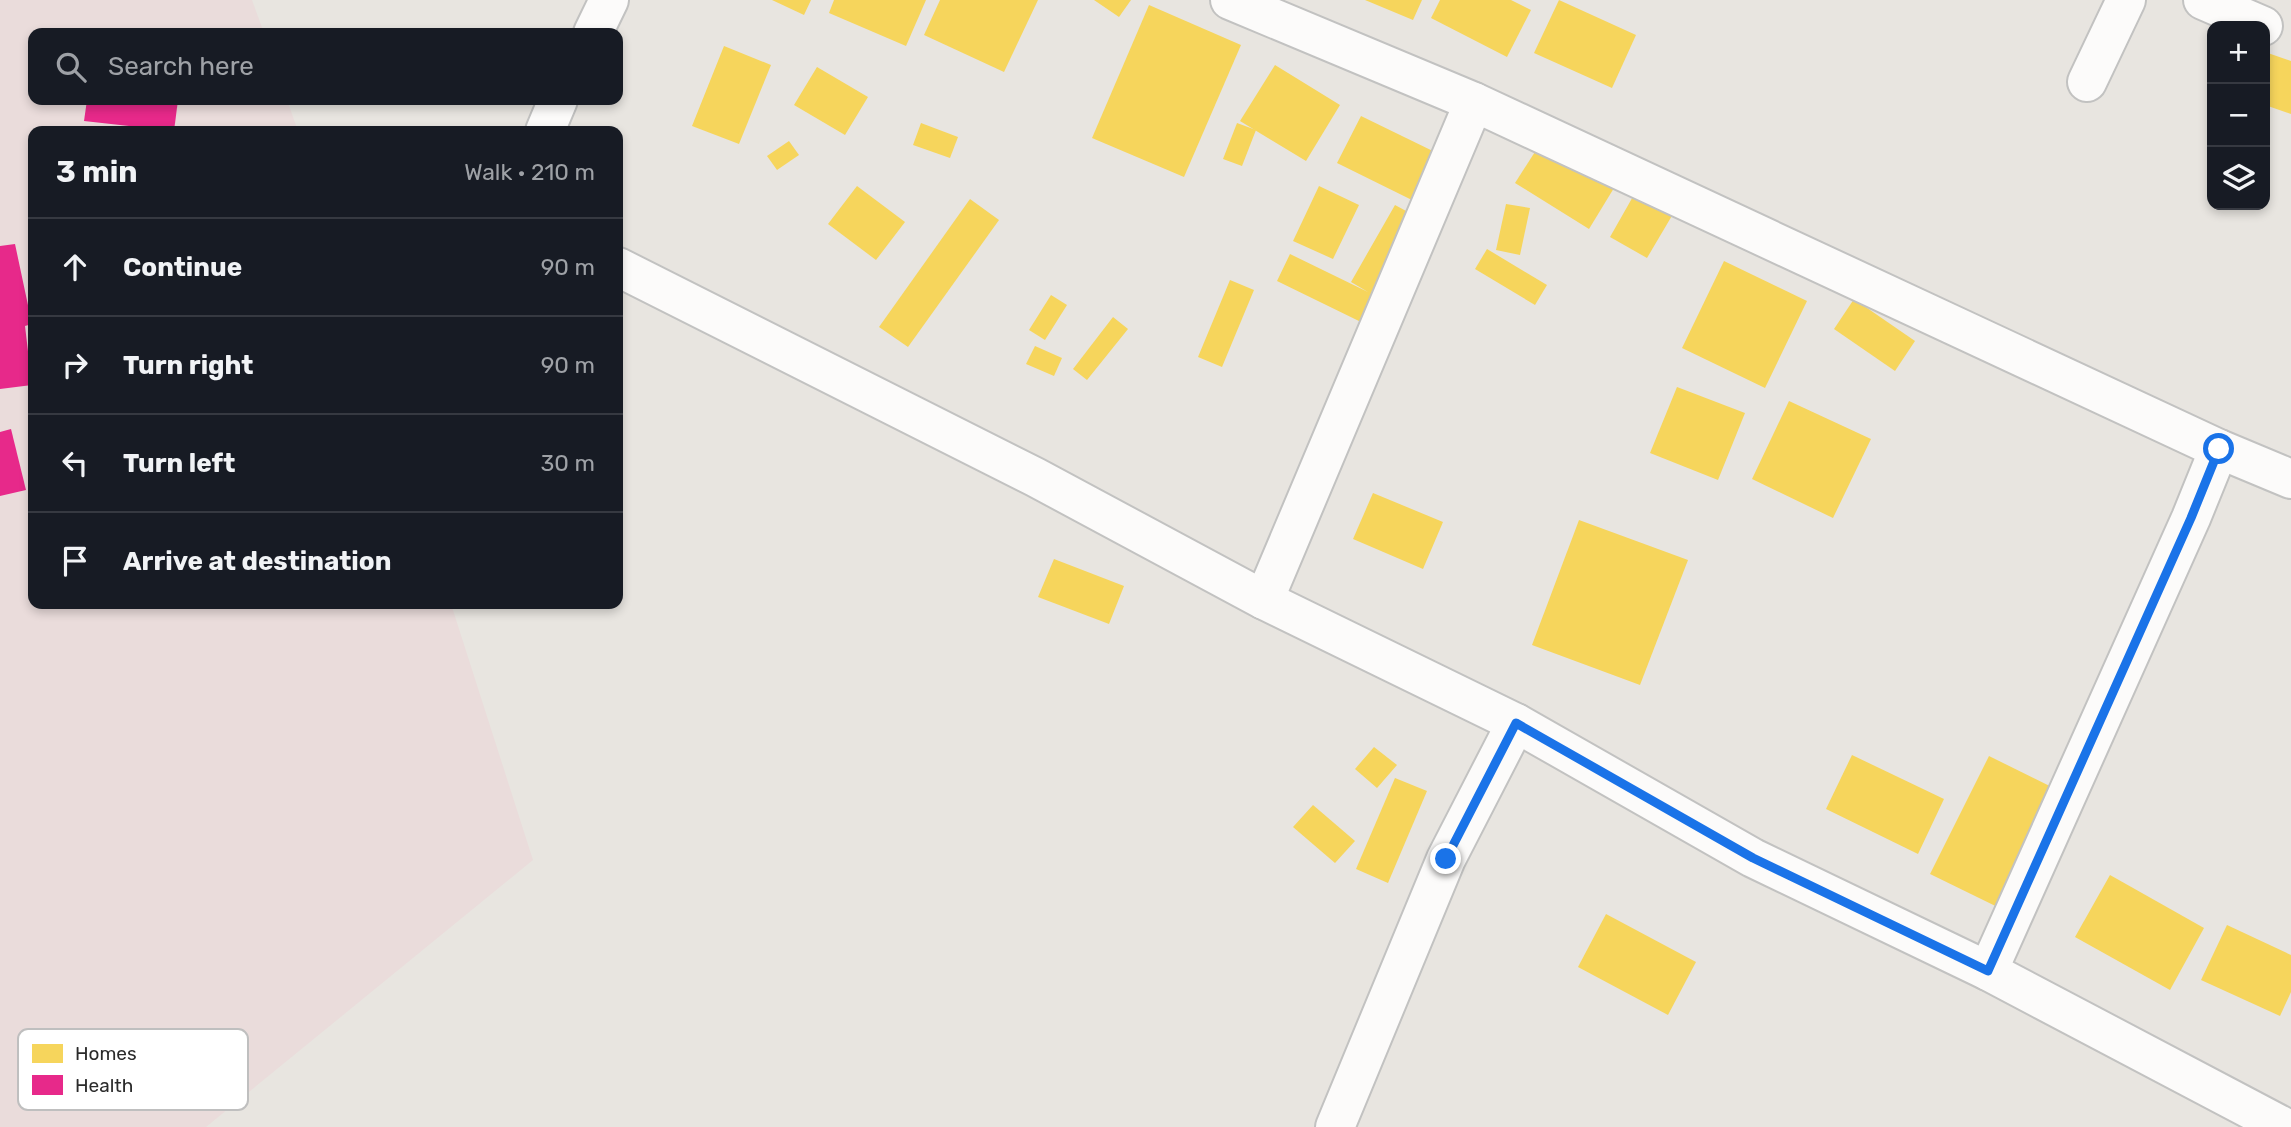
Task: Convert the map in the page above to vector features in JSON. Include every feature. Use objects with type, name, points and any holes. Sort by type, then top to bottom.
[{"type":"street","points":[[595,28],[609,0]]},
{"type":"street","points":[[1230,0],[1474,102],[2219,449],[2291,479]]},
{"type":"street","points":[[2087,82],[2126,0]]},
{"type":"street","points":[[2203,0],[2250,21]]},
{"type":"street","points":[[2270,29],[2291,38]]},
{"type":"street","points":[[1264,600],[1474,102]]},
{"type":"street","points":[[547,126],[556,105]]},
{"type":"street","points":[[623,270],[1035,477],[1264,600],[1516,723],[1753,858],[1988,971],[2284,1127]]},
{"type":"street","points":[[1988,971],[2191,518],[2219,449]]},
{"type":"street","points":[[1335,1127],[1446,859],[1516,723]]},
{"type":"shaded area","points":[[0,0],[252,0],[262,28],[28,28],[28,105],[289,105],[296,126],[28,126],[28,609],[453,609],[533,860],[248,1093],[248,1029],[18,1029],[18,1110],[227,1110],[206,1127],[0,1127]]},
{"type":"building: Homes","points":[[772,0],[811,0],[804,15]]},
{"type":"building: Homes","points":[[834,0],[926,0],[906,46],[829,13]]},
{"type":"building: Homes","points":[[940,0],[1038,0],[1004,72],[924,35]]},
{"type":"building: Homes","points":[[1094,0],[1131,0],[1119,17]]},
{"type":"building: Homes","points":[[1365,0],[1422,0],[1413,20]]},
{"type":"building: Homes","points":[[1440,0],[1511,0],[1531,10],[1507,57],[1431,18]]},
{"type":"building: Homes","points":[[1559,0],[1636,35],[1612,88],[1534,53]]},
{"type":"building: Homes","points":[[1149,5],[1241,45],[1184,177],[1092,138]]},
{"type":"building: Homes","points":[[724,46],[771,65],[739,144],[692,126]]},
{"type":"building: Homes","points":[[2270,54],[2291,61],[2291,114],[2270,107]]},
{"type":"building: Homes","points":[[1275,65],[1340,105],[1306,161],[1240,121]]},
{"type":"building: Homes","points":[[817,67],[868,97],[845,135],[794,105]]},
{"type":"building: Homes","points":[[1361,116],[1441,155],[1418,203],[1337,163]]},
{"type":"building: Homes","points":[[921,123],[958,137],[950,158],[913,145]]},
{"type":"building: Homes","points":[[1237,123],[1256,130],[1242,166],[1223,159]]},
{"type":"building: Homes","points":[[789,141],[799,155],[777,170],[767,156]]},
{"type":"building: Homes","points":[[1540,144],[1614,188],[1589,229],[1515,183]]},
{"type":"building: Homes","points":[[857,186],[905,222],[876,260],[828,224]]},
{"type":"building: Homes","points":[[1319,186],[1359,205],[1333,259],[1293,241]]},
{"type":"building: Homes","points":[[1635,193],[1673,214],[1647,258],[1610,237]]},
{"type":"building: Homes","points":[[970,199],[999,220],[908,347],[879,327]]},
{"type":"building: Homes","points":[[1506,204],[1530,208],[1520,255],[1496,250]]},
{"type":"building: Homes","points":[[1395,205],[1421,219],[1363,323],[1277,281],[1290,254],[1368,292],[1351,282]]},
{"type":"building: Homes","points":[[1487,249],[1547,285],[1535,305],[1475,269]]},
{"type":"building: Homes","points":[[1724,261],[1807,301],[1765,388],[1682,348]]},
{"type":"building: Homes","points":[[1230,280],[1254,290],[1222,367],[1198,357]]},
{"type":"building: Homes","points":[[1051,295],[1067,305],[1045,340],[1029,330]]},
{"type":"building: Homes","points":[[1854,299],[1915,341],[1895,371],[1834,329]]},
{"type":"building: Homes","points":[[1113,317],[1128,329],[1087,380],[1073,369]]},
{"type":"building: Homes","points":[[1035,346],[1062,358],[1054,376],[1026,364]]},
{"type":"building: Homes","points":[[1677,387],[1745,413],[1718,480],[1650,453]]},
{"type":"building: Homes","points":[[1789,401],[1871,439],[1833,518],[1752,479]]},
{"type":"building: Homes","points":[[1373,493],[1443,522],[1423,569],[1353,539]]},
{"type":"building: Homes","points":[[1579,520],[1688,560],[1640,685],[1532,645]]},
{"type":"building: Homes","points":[[1054,559],[1124,586],[1109,624],[1038,597]]},
{"type":"building: Homes","points":[[1374,747],[1397,765],[1377,788],[1355,769]]},
{"type":"building: Homes","points":[[1852,755],[1944,799],[1918,854],[1826,809]]},
{"type":"building: Homes","points":[[1989,756],[2080,801],[2022,919],[1930,874]]},
{"type":"building: Homes","points":[[1395,778],[1427,791],[1388,883],[1356,869]]},
{"type":"building: Homes","points":[[1313,805],[1355,841],[1335,863],[1293,827]]},
{"type":"building: Homes","points":[[2110,875],[2204,928],[2170,990],[2075,937]]},
{"type":"building: Homes","points":[[1606,914],[1696,962],[1668,1015],[1578,967]]},
{"type":"building: Homes","points":[[2227,925],[2291,955],[2291,992],[2280,1016],[2201,980]]},
{"type":"building: Health","points":[[86,105],[177,105],[175,126],[129,126],[84,121]]},
{"type":"building: Health","points":[[15,244],[28,305],[28,325],[25,326],[28,386],[0,389],[0,246]]},
{"type":"building: Health","points":[[11,429],[26,490],[0,496],[0,432]]},
{"type":"route","points":[[1446,859],[1516,723],[1753,858],[1988,971],[2191,518],[2219,449]]}]
